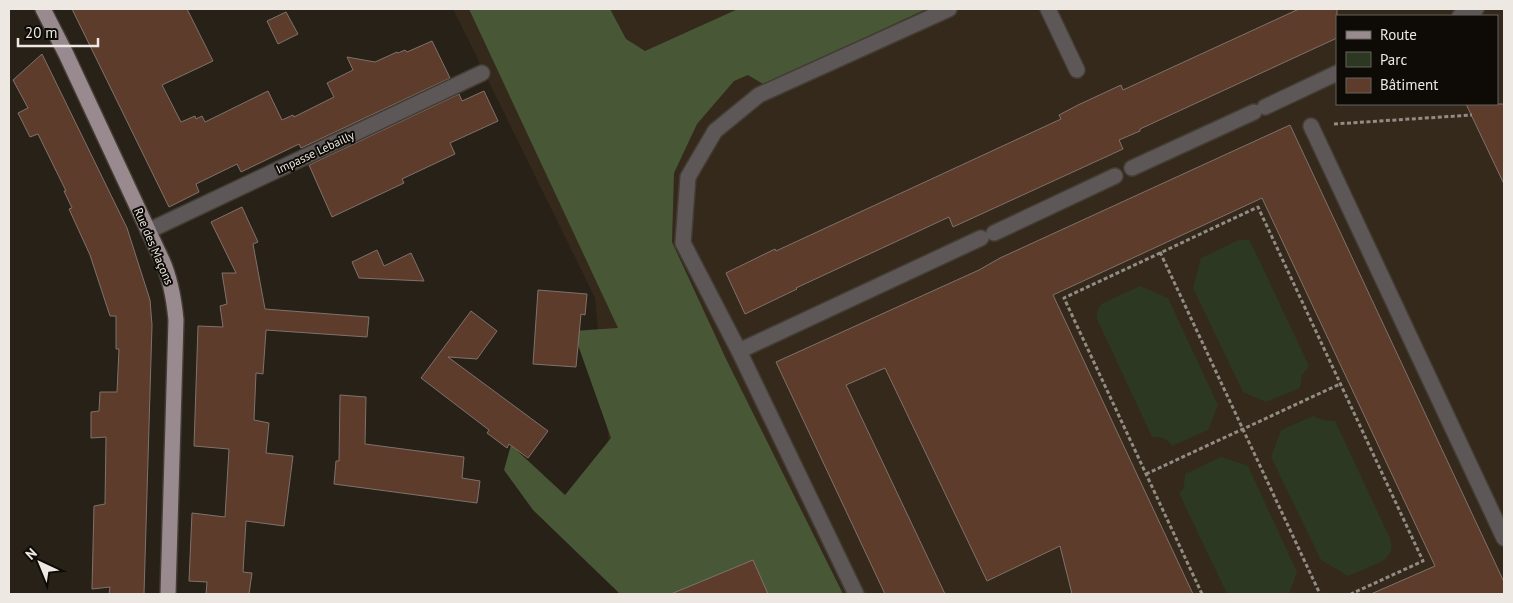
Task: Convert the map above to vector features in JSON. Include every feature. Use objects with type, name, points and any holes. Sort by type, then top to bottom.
[{"type":"main road","name":"Rue des Maçons","points":[[43,9],[66,54],[168,274],[172,288],[176,320],[168,594]]},
{"type":"street","points":[[856,594],[739,351],[683,243],[688,177],[715,131],[759,95],[949,9]]},
{"type":"street","points":[[1048,9],[1077,70]]},
{"type":"street","points":[[1462,15],[1476,9]]},
{"type":"street","name":"Impasse Lebailly","points":[[148,231],[482,73]]},
{"type":"street","points":[[1132,168],[1336,74]]},
{"type":"street","points":[[1311,126],[1504,538]]},
{"type":"street","points":[[739,351],[1115,176]]},
{"type":"path","points":[[1311,126],[1472,115]]},
{"type":"path","points":[[1202,594],[1064,298],[1258,207],[1423,561],[1351,594]]},
{"type":"path","points":[[1160,252],[1320,594]]},
{"type":"path","points":[[1146,474],[1340,384]]},
{"type":"shaded area","points":[[453,9],[1504,9],[1504,594],[623,594],[595,298]]},
{"type":"green space","points":[[469,9],[610,9],[626,39],[645,51],[738,9],[926,9],[765,85],[748,75],[734,81],[697,124],[674,173],[672,242],[727,361],[843,594],[619,594],[533,510],[504,470],[511,445],[565,495],[611,438],[573,331],[618,328]]},
{"type":"green space","points":[[1239,240],[1249,240],[1254,249],[1309,366],[1302,375],[1300,388],[1266,402],[1243,392],[1193,288],[1201,258]]},
{"type":"green space","points":[[1140,286],[1168,298],[1218,405],[1208,430],[1172,446],[1164,438],[1152,437],[1097,319],[1098,310],[1103,303]]},
{"type":"green space","points":[[1313,416],[1322,420],[1335,421],[1391,541],[1392,546],[1389,555],[1375,565],[1348,576],[1321,560],[1271,457],[1281,430]]},
{"type":"green space","points":[[1221,457],[1248,466],[1297,572],[1289,594],[1227,594],[1179,493],[1184,488],[1185,474]]},
{"type":"building","points":[[72,9],[187,9],[213,61],[162,85],[181,122],[195,116],[196,119],[202,116],[205,122],[268,91],[282,120],[293,115],[294,117],[334,97],[327,83],[353,70],[347,57],[375,62],[397,52],[405,50],[407,52],[432,41],[450,78],[301,148],[299,144],[241,172],[237,164],[196,184],[199,192],[169,207]]},
{"type":"building","points":[[1299,9],[1337,9],[1336,38],[1140,129],[1140,131],[1119,140],[1123,149],[953,227],[949,217],[796,288],[745,314],[726,273],[1061,119],[1059,115],[1121,85],[1123,90]]},
{"type":"building","points":[[286,12],[298,34],[278,44],[267,21]]},
{"type":"building","points":[[42,54],[127,228],[150,300],[152,325],[144,594],[109,594],[110,587],[92,589],[94,506],[105,504],[106,437],[91,438],[91,412],[99,411],[100,392],[117,392],[119,349],[116,349],[116,316],[110,316],[90,255],[69,209],[72,208],[64,191],[66,191],[38,134],[30,137],[18,113],[28,108],[13,80]]},
{"type":"building","points":[[484,91],[498,121],[450,143],[455,154],[402,179],[404,183],[332,217],[309,165],[459,94],[462,101]]},
{"type":"building","points":[[1504,104],[1504,184],[1466,105]]},
{"type":"building","points":[[1290,125],[1504,582],[1504,594],[1371,594],[1435,566],[1262,198],[1053,295],[1193,594],[1072,594],[1060,546],[987,581],[885,368],[846,385],[945,594],[885,594],[776,362]]},
{"type":"building","points":[[242,207],[258,242],[253,244],[265,309],[369,317],[367,337],[266,330],[263,374],[256,373],[254,420],[269,423],[266,453],[293,456],[284,526],[246,521],[243,572],[252,573],[249,594],[206,594],[207,582],[189,581],[192,513],[225,517],[229,449],[194,446],[198,326],[223,327],[220,306],[227,304],[222,273],[236,273],[211,222]]},
{"type":"building","points":[[377,250],[384,266],[411,253],[424,281],[359,278],[352,262]]},
{"type":"building","points":[[538,290],[587,294],[585,315],[581,314],[576,367],[533,364]]},
{"type":"building","points":[[471,311],[497,331],[477,359],[448,357],[548,431],[528,458],[509,444],[507,448],[487,433],[489,430],[421,378]]},
{"type":"building","points":[[340,395],[366,397],[365,444],[464,457],[462,478],[480,481],[477,503],[334,484],[336,461],[339,461]]},
{"type":"building","points":[[753,560],[768,594],[671,594]]}]
